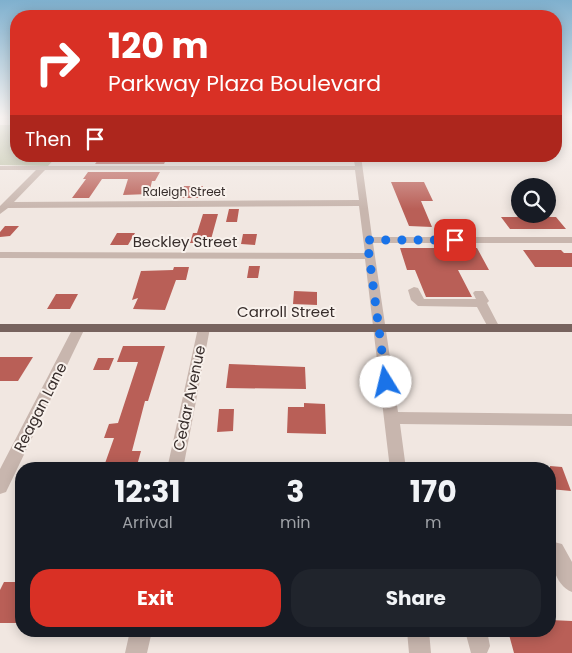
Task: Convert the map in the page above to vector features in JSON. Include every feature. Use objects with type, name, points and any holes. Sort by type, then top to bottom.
[{"type":"main road","name":"Carroll Street","points":[[0,328],[572,328]]},
{"type":"street","points":[[357,162],[377,327],[397,462]]},
{"type":"street","points":[[0,168],[358,168]]},
{"type":"street","points":[[3,208],[42,168]]},
{"type":"street","name":"Raleigh Street","points":[[3,208],[362,203]]},
{"type":"street","points":[[367,240],[572,240]]},
{"type":"street","name":"Beckley Street","points":[[0,255],[369,256]]},
{"type":"street","points":[[414,290],[417,300],[422,303],[480,298],[494,328]]},
{"type":"street","name":"Reagan Lane","points":[[0,486],[80,328]]},
{"type":"street","name":"Cedar Avenue","points":[[176,462],[204,328]]},
{"type":"street","points":[[391,418],[572,420]]},
{"type":"street","points":[[556,553],[572,582]]},
{"type":"street","points":[[136,653],[140,637]]},
{"type":"street","points":[[419,637],[420,653]]},
{"type":"green space","points":[[0,148],[10,148],[10,162],[52,162],[48,166],[0,165]]},
{"type":"building","points":[[96,162],[165,162],[164,164],[95,164]]},
{"type":"building","points":[[88,172],[160,172],[155,181],[152,181],[149,194],[123,195],[128,179],[102,179],[89,198],[72,198],[86,179],[83,179]]},
{"type":"building","points":[[391,182],[424,182],[433,201],[421,201],[432,227],[409,226]]},
{"type":"building","points":[[184,186],[203,186],[198,198],[179,198]]},
{"type":"building","points":[[229,209],[239,209],[237,222],[226,222]]},
{"type":"building","points":[[203,214],[218,214],[210,243],[190,243],[193,233],[197,233]]},
{"type":"building","points":[[501,217],[511,217],[511,223],[556,223],[556,217],[566,229],[510,229]]},
{"type":"building","points":[[5,226],[19,226],[10,236],[0,237],[0,232]]},
{"type":"building","points":[[117,233],[135,233],[128,245],[110,245]]},
{"type":"building","points":[[243,234],[257,234],[255,245],[241,244]]},
{"type":"building","points":[[400,248],[477,248],[489,270],[458,270],[472,297],[426,297],[415,270],[407,270]]},
{"type":"building","points":[[523,250],[561,250],[564,253],[572,253],[572,267],[535,267]]},
{"type":"building","points":[[249,266],[260,266],[258,278],[247,278]]},
{"type":"building","points":[[174,267],[189,267],[186,280],[176,280],[165,310],[133,309],[138,298],[132,300],[141,271],[173,270]]},
{"type":"building","points":[[294,291],[317,292],[317,305],[293,304]]},
{"type":"building","points":[[56,294],[78,294],[70,309],[47,309]]},
{"type":"building","points":[[123,346],[165,346],[148,401],[145,401],[132,451],[141,451],[138,462],[105,462],[114,438],[104,438],[109,424],[118,423],[138,362],[117,362]]},
{"type":"building","points":[[0,357],[33,357],[18,381],[0,381]]},
{"type":"building","points":[[98,358],[114,358],[109,370],[93,370]]},
{"type":"building","points":[[229,364],[305,367],[306,389],[226,388]]},
{"type":"building","points":[[304,403],[325,404],[326,434],[287,433],[288,407],[304,407]]},
{"type":"building","points":[[219,409],[234,409],[233,431],[217,432]]},
{"type":"building","points":[[556,466],[562,467],[571,491],[556,490]]},
{"type":"building","points":[[4,582],[15,582],[15,623],[0,623],[0,590]]},
{"type":"building","points":[[556,620],[572,621],[572,653],[514,653],[510,637],[556,637]]},
{"type":"route","points":[[386,382],[377,327],[367,240],[455,240]]}]
